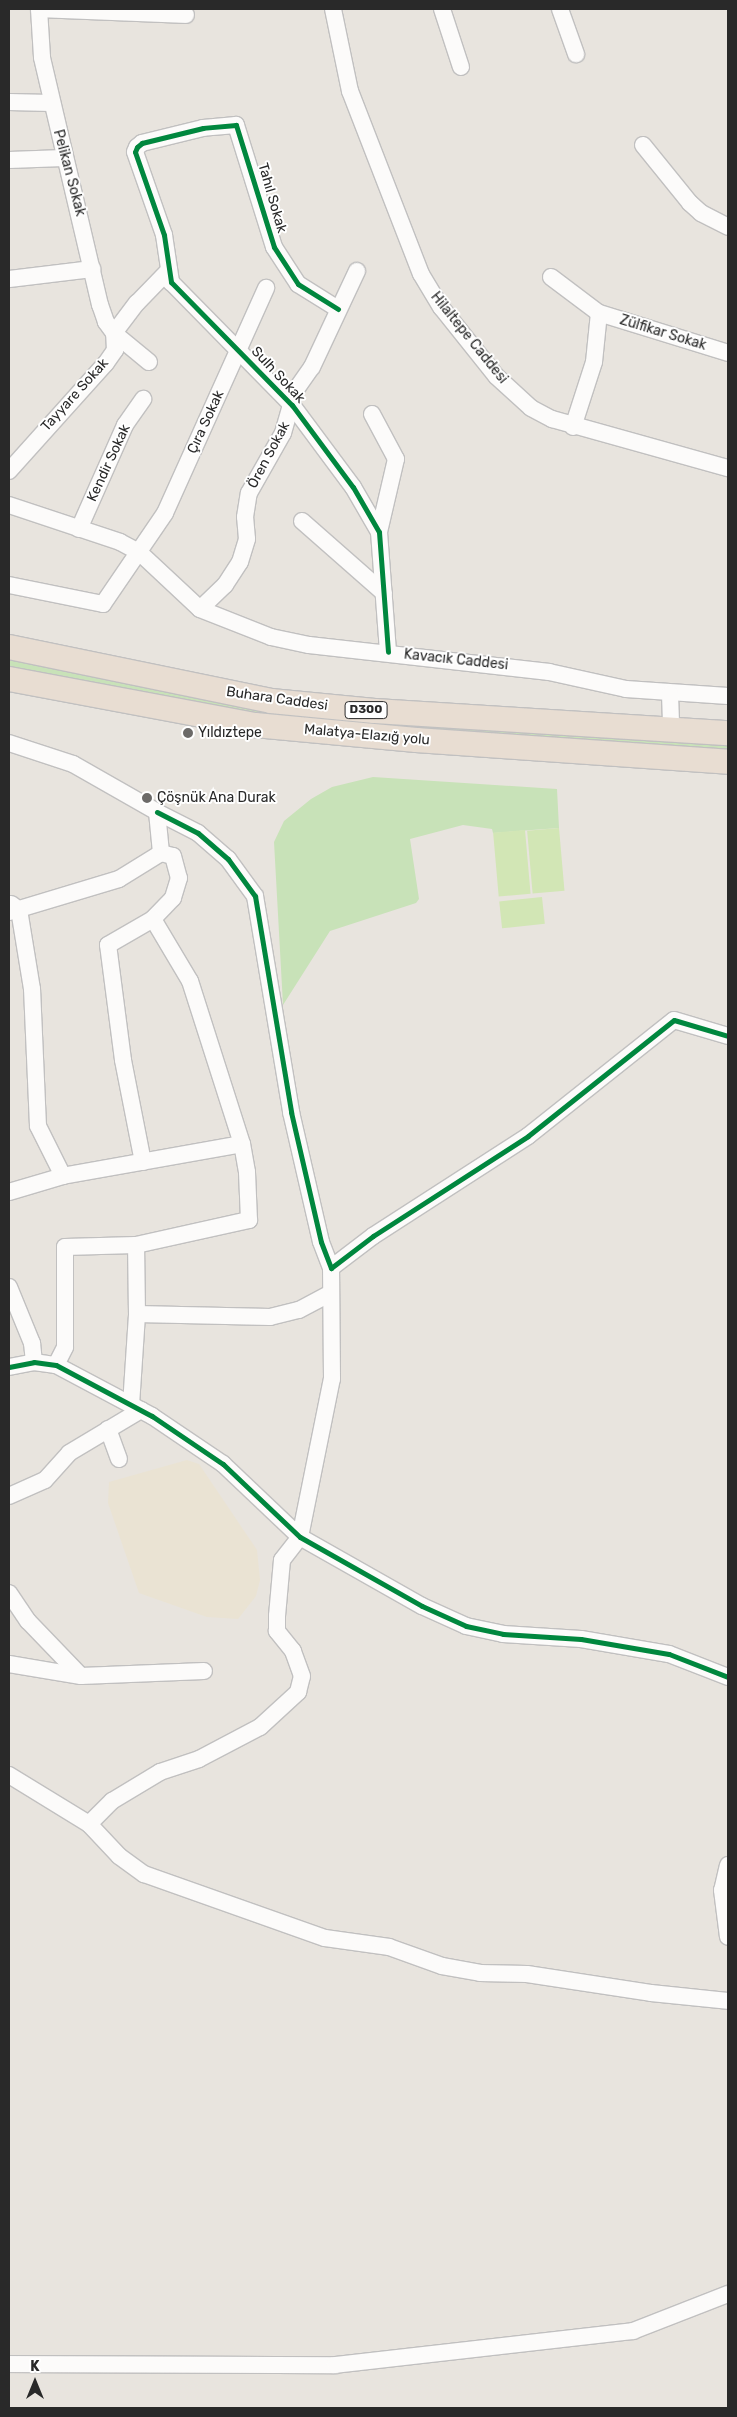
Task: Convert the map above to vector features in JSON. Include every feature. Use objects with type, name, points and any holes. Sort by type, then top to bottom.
[{"type":"highway","name":"Buhara Caddesi","points":[[9,647],[271,701],[375,711],[728,733]]},
{"type":"highway","name":"Malatya-Elazığ yolu","points":[[9,679],[198,716],[256,724],[416,740],[728,762]]},
{"type":"street","points":[[39,9],[186,15]]},
{"type":"street","name":"Pelikan Sokak","points":[[39,9],[42,57],[64,158],[106,322],[114,333]]},
{"type":"street","name":"Hilaltepe Caddesi","points":[[333,9],[350,91],[429,291],[496,376],[531,408],[573,427],[728,468]]},
{"type":"street","points":[[442,9],[461,67]]},
{"type":"street","points":[[560,9],[576,54]]},
{"type":"street","points":[[9,102],[52,103]]},
{"type":"street","name":"Tahıl Sokak","points":[[135,152],[142,143],[203,128],[236,125],[274,246],[298,284],[338,309]]},
{"type":"street","points":[[643,145],[690,203],[701,213],[728,227]]},
{"type":"street","name":"Sulh Sokak","points":[[135,152],[164,235],[171,282],[292,405],[353,487],[379,532],[388,652]]},
{"type":"street","points":[[9,160],[64,158]]},
{"type":"street","points":[[9,279],[92,269]]},
{"type":"street","name":"Tayyare Sokak","points":[[9,471],[106,363],[115,350],[114,333],[137,303],[169,270]]},
{"type":"street","name":"Ören Sokak","points":[[200,609],[230,579],[240,562],[247,539],[245,517],[249,493],[283,433],[292,405],[294,391],[312,367],[357,271]]},
{"type":"street","name":"Zülfikar Sokak","points":[[552,277],[598,313],[728,352]]},
{"type":"street","name":"Çıra Sokak","points":[[9,585],[103,604],[165,513],[266,288]]},
{"type":"street","name":"Zülfikar Sokak","points":[[573,427],[594,362],[598,313]]},
{"type":"street","points":[[114,333],[149,362]]},
{"type":"street","name":"Kendir Sokak","points":[[79,530],[125,425],[143,399]]},
{"type":"street","points":[[372,414],[396,459],[379,532]]},
{"type":"street","name":"Kavacık Caddesi","points":[[9,506],[79,530],[102,534],[139,552],[200,609],[271,637],[309,645],[388,652],[549,672],[607,686],[670,694],[728,696]]},
{"type":"street","points":[[302,521],[384,593]]},
{"type":"street","points":[[670,694],[671,730]]},
{"type":"street","points":[[9,743],[73,764],[198,833],[228,859],[255,896],[291,1112],[321,1242],[331,1268],[332,1379],[300,1537],[282,1560],[277,1616],[277,1631],[293,1651],[302,1676],[298,1692],[260,1727],[199,1760],[160,1772],[112,1801],[90,1824]]},
{"type":"street","points":[[157,812],[161,853]]},
{"type":"street","points":[[63,1176],[38,1126],[32,989],[12,908],[119,879],[161,853],[173,856],[179,878],[173,898],[153,919],[108,945],[123,1060],[143,1162]]},
{"type":"street","points":[[56,1365],[66,1347],[65,1247],[136,1245],[249,1220],[248,1172],[242,1144],[190,981],[153,919]]},
{"type":"street","points":[[331,1268],[372,1236],[528,1136],[674,1020],[728,1036]]},
{"type":"street","points":[[9,1192],[63,1176],[242,1144]]},
{"type":"street","points":[[136,1245],[136,1407]]},
{"type":"street","points":[[9,1287],[32,1343],[34,1362]]},
{"type":"street","points":[[137,1314],[270,1317],[299,1310],[331,1293]]},
{"type":"street","points":[[9,1366],[34,1362],[56,1365],[136,1407],[223,1464],[300,1537],[422,1606],[466,1626],[503,1634],[581,1639],[670,1654],[728,1677]]},
{"type":"street","points":[[9,1496],[45,1480],[69,1453],[108,1429],[136,1407]]},
{"type":"street","points":[[108,1429],[119,1459]]},
{"type":"street","points":[[9,1593],[28,1621],[81,1676]]},
{"type":"street","points":[[9,1664],[81,1676],[204,1671]]},
{"type":"street","points":[[9,1775],[90,1824],[119,1856],[144,1874],[326,1938],[389,1947],[442,1966],[480,1972],[527,1974],[651,1993],[728,2001]]},
{"type":"street","points":[[728,1866],[722,1890],[728,1937]]},
{"type":"street","points":[[9,2364],[334,2365],[633,2331],[728,2294]]},
{"type":"shaded area","points":[[187,1460],[199,1464],[257,1550],[260,1580],[256,1596],[238,1619],[207,1617],[139,1593],[108,1503],[109,1482]]},
{"type":"green space","points":[[9,660],[217,702],[728,743],[728,752],[301,721],[133,694],[9,667]]},
{"type":"green space","points":[[373,777],[557,789],[559,828],[493,833],[492,829],[463,825],[410,839],[419,899],[416,903],[330,931],[283,1005],[274,842],[284,821],[311,799],[332,787]]},
{"type":"green space","points":[[559,828],[564,891],[533,894],[527,831]]},
{"type":"green space","points":[[525,830],[531,894],[499,897],[493,833]]},
{"type":"green space","points":[[542,897],[545,924],[502,928],[499,901]]},
{"type":"cycle path","points":[[338,309],[298,284],[274,247],[236,125],[203,128],[142,143],[137,147],[135,152],[164,235],[171,282],[292,405],[353,487],[379,532],[388,652]]},
{"type":"cycle path","points":[[157,812],[198,833],[228,859],[255,896],[291,1112],[321,1242],[331,1268],[373,1236],[528,1136],[674,1020],[728,1036]]},
{"type":"cycle path","points":[[9,1367],[34,1362],[56,1365],[152,1416],[223,1464],[300,1537],[422,1606],[466,1626],[503,1634],[581,1639],[669,1654],[728,1677]]},
{"type":"place","name":"Yıldıztepe","points":[[188,733]]},
{"type":"place","name":"Çöşnük Ana Durak","points":[[147,798]]}]
